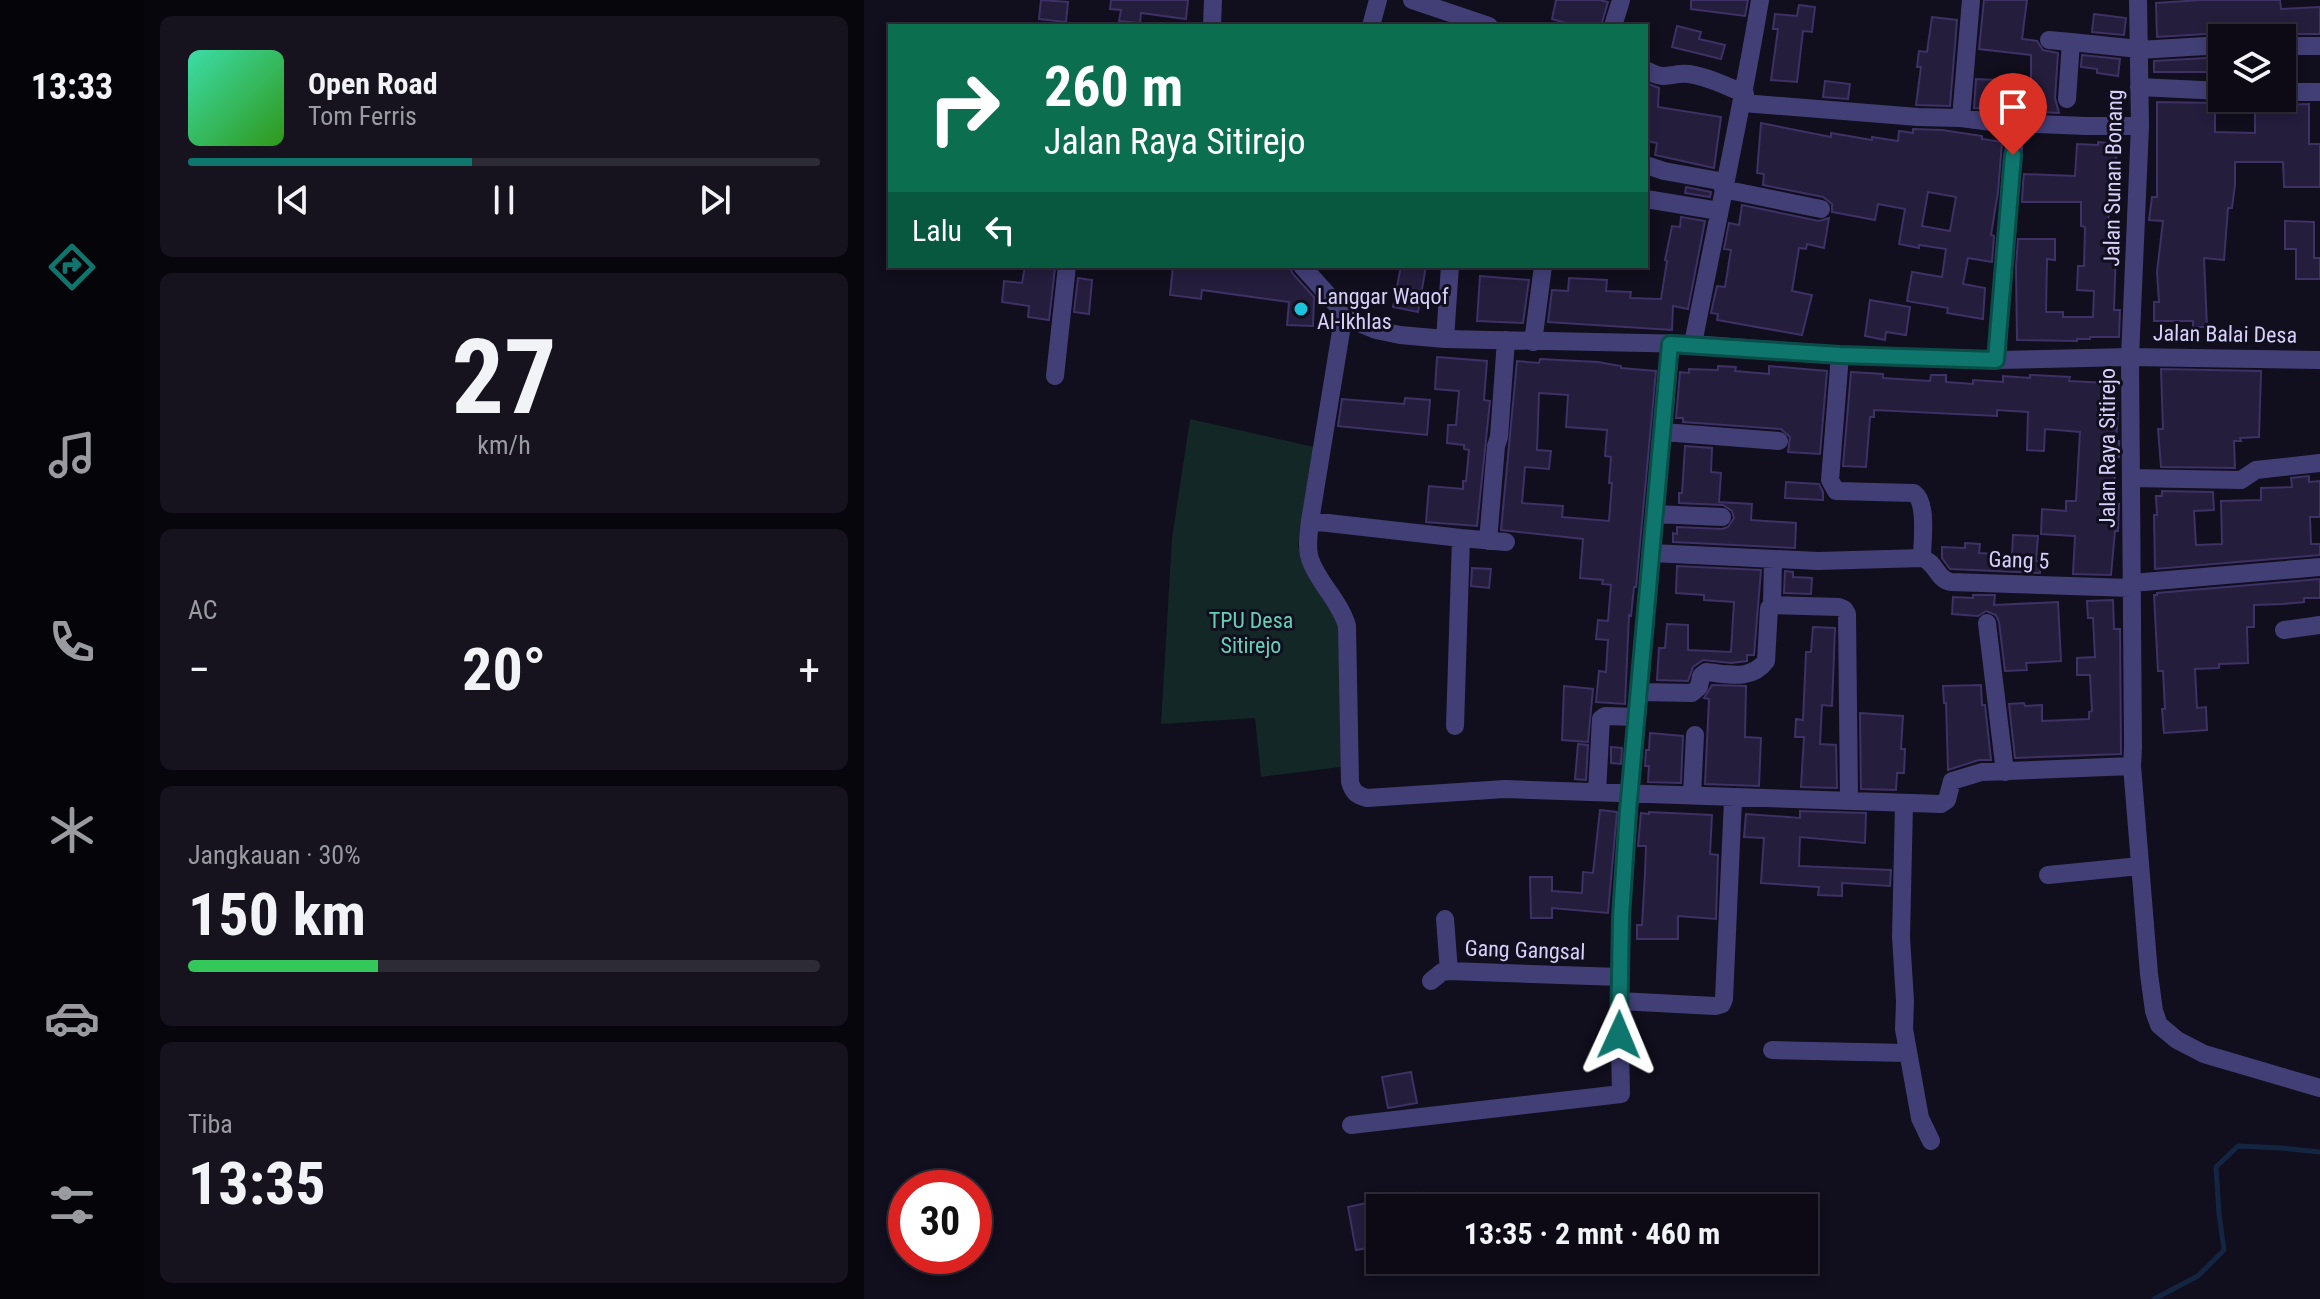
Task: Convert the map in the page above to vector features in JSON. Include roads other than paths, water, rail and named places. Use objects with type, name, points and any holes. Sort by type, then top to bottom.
[{"type":"street","points":[[1212,24],[1213,0]]},
{"type":"street","points":[[1372,24],[1378,0]]},
{"type":"street","points":[[1412,0],[1463,8],[1486,24]]},
{"type":"street","points":[[1614,24],[1621,0]]},
{"type":"street","points":[[1693,344],[1744,98],[1760,0]]},
{"type":"street","points":[[1961,118],[1971,0]]},
{"type":"street","name":"Jalan Sunan Bonang","points":[[2130,357],[2140,126],[2138,0]]},
{"type":"street","points":[[2049,40],[2139,50],[2208,46]]},
{"type":"street","points":[[2067,99],[2071,42]]},
{"type":"street","points":[[2296,46],[2320,46]]},
{"type":"street","points":[[1648,71],[1668,77],[1692,75],[1744,98],[1918,117],[2140,126]]},
{"type":"street","points":[[2139,87],[2208,90]]},
{"type":"street","points":[[2296,92],[2320,92]]},
{"type":"street","points":[[1996,360],[2016,123]]},
{"type":"street","points":[[1648,166],[1821,209]]},
{"type":"street","points":[[1648,199],[1719,211]]},
{"type":"street","points":[[1055,376],[1067,268]]},
{"type":"street","name":"Jalan Raya Sitirejo","points":[[1304,268],[1354,321],[1376,330],[1445,339],[1693,344],[1840,355],[1996,360],[2130,357],[2132,766],[2154,1011],[2159,1025],[2177,1040],[2204,1054],[2320,1088]]},
{"type":"street","points":[[1445,339],[1450,268]]},
{"type":"street","points":[[1533,342],[1543,268]]},
{"type":"street","points":[[1344,313],[1310,521],[1309,549],[1311,561],[1344,615],[1347,626],[1350,782],[1352,791],[1357,795],[1367,798],[1505,789],[1941,804],[1947,800],[1950,785],[1956,779],[1982,772],[2132,766]]},
{"type":"street","points":[[1310,521],[1497,541],[1496,446],[1506,340]]},
{"type":"street","points":[[1351,1125],[1621,1094],[1621,917],[1670,344]]},
{"type":"street","points":[[1652,553],[1818,561],[1919,558],[1922,505],[1918,495],[1836,491],[1832,486],[1840,355]]},
{"type":"street","name":"Jalan Balai Desa","points":[[2130,357],[2320,360]]},
{"type":"street","points":[[1663,432],[1779,441]]},
{"type":"street","points":[[2131,478],[2241,480],[2256,470],[2320,463]]},
{"type":"street","points":[[1655,514],[1722,517]]},
{"type":"street","points":[[1455,726],[1461,538]]},
{"type":"street","name":"Gang 5","points":[[1919,558],[1934,565],[1941,578],[1951,582],[2131,586],[2320,567]]},
{"type":"street","points":[[1640,692],[1692,693],[1699,687],[1701,676],[1706,672],[1745,675],[1756,671],[1766,661],[1773,560]]},
{"type":"street","points":[[1772,605],[1839,607],[1847,614],[1849,800]]},
{"type":"street","points":[[1987,623],[2005,772]]},
{"type":"street","points":[[2284,630],[2320,625]]},
{"type":"street","points":[[1597,792],[1601,719],[1637,717]]},
{"type":"street","points":[[1692,794],[1695,735]]},
{"type":"street","points":[[1619,1001],[1722,1004],[1733,799]]},
{"type":"street","points":[[1904,804],[1901,937],[1904,1029],[1920,1118],[1931,1141]]},
{"type":"street","points":[[2048,875],[2140,866]]},
{"type":"street","points":[[1445,919],[1449,971]]},
{"type":"street","name":"Gang Gangsal","points":[[1431,981],[1442,972],[1449,971],[1620,977]]},
{"type":"street","points":[[1772,1050],[1908,1053]]},
{"type":"waterway","points":[[2154,1299],[2198,1276],[2224,1250],[2216,1167],[2238,1146],[2320,1152]]},
{"type":"place","name":"Langgar Waqof Al-Ikhlas","points":[[1301,309]]},
{"type":"park label","name":"TPU Desa Sitirejo","points":[[1251,632]]}]
